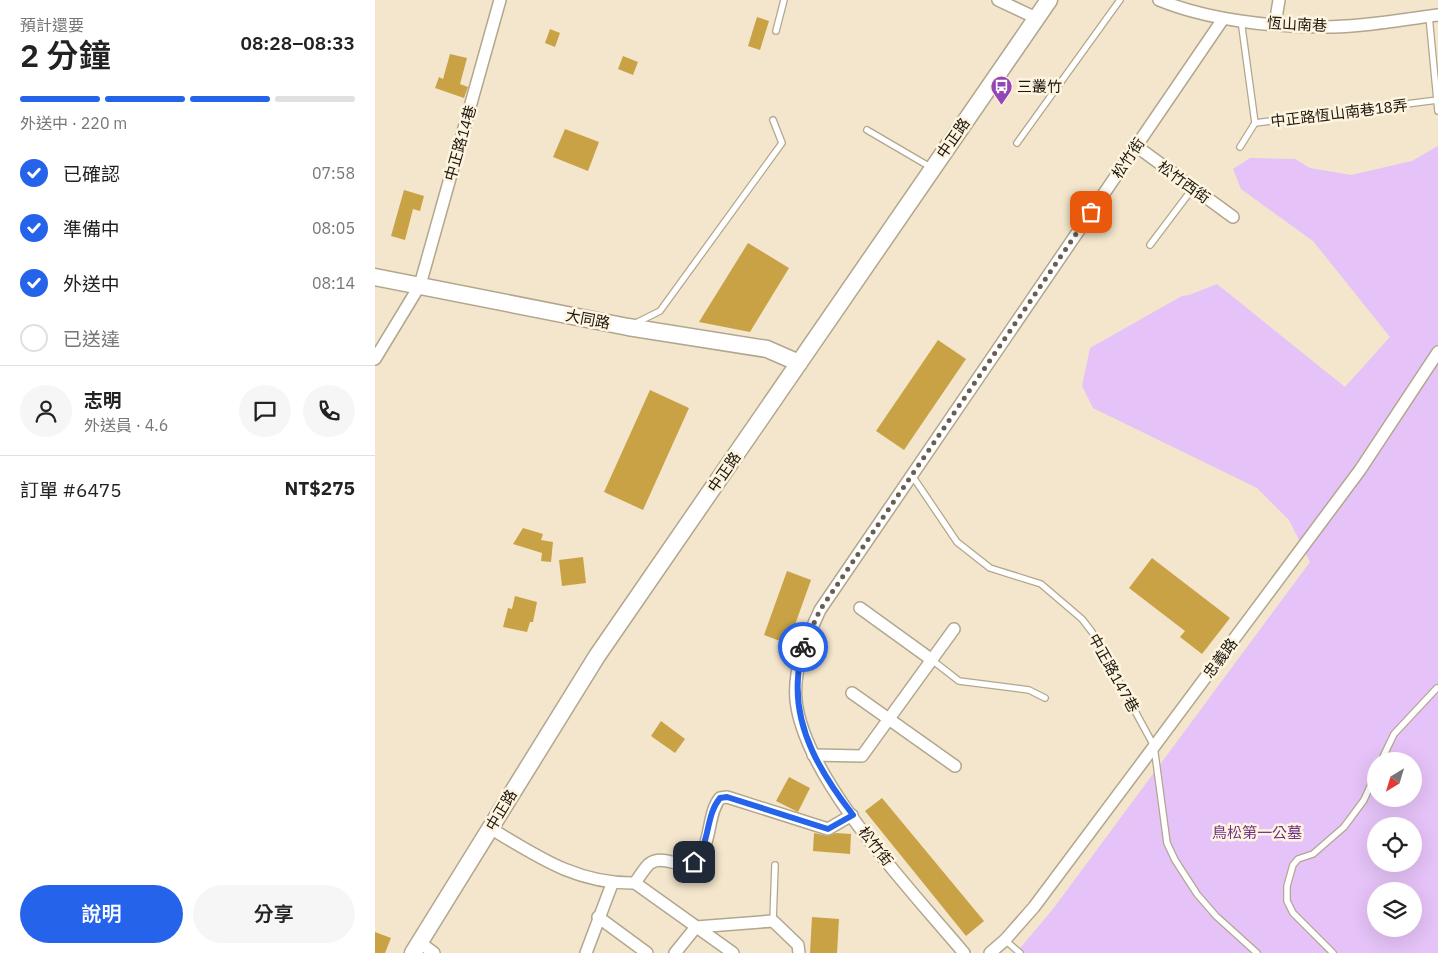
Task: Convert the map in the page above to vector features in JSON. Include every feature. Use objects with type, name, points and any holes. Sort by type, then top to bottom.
[{"type":"main road","name":"中正路","points":[[416,948],[597,656],[1049,0]]},
{"type":"main road","name":"大同路","points":[[375,278],[420,285],[628,327],[767,348],[799,363]]},
{"type":"street","name":"中正路14巷","points":[[375,359],[420,285],[500,0]]},
{"type":"street","points":[[998,0],[1036,18]]},
{"type":"street","name":"恆山南巷","points":[[1159,0],[1181,9],[1223,19],[1324,27],[1433,16]]},
{"type":"street","points":[[1275,24],[1279,0]]},
{"type":"street","name":"松竹街","points":[[964,953],[878,850],[813,755],[803,730],[796,699],[800,655],[820,610],[1223,19]]},
{"type":"street","name":"松竹西街","points":[[1136,146],[1233,217]]},
{"type":"street","name":"忠義路","points":[[990,953],[1005,940],[1034,907],[1360,470],[1438,352]]},
{"type":"street","points":[[860,608],[932,660]]},
{"type":"street","points":[[813,755],[862,756],[954,629]]},
{"type":"street","points":[[852,693],[955,766]]},
{"type":"street","points":[[635,883],[650,864],[660,860],[688,864],[694,862],[703,852],[713,805],[720,798],[727,797],[828,829],[853,815]]},
{"type":"street","points":[[490,828],[564,871],[612,884],[635,883],[733,953]]},
{"type":"street","points":[[586,953],[612,884]]},
{"type":"street","points":[[598,917],[647,953]]},
{"type":"street","points":[[675,953],[696,926],[773,921],[799,945],[799,953]]},
{"type":"street","points":[[416,948],[434,953]]},
{"type":"lane","points":[[776,31],[784,0]]},
{"type":"lane","points":[[1017,143],[1120,0]]},
{"type":"lane","points":[[1433,16],[1438,111]]},
{"type":"lane","name":"中正路恆山南巷18弄","points":[[1241,20],[1255,123],[1437,100]]},
{"type":"lane","points":[[628,327],[660,311],[782,143],[773,120]]},
{"type":"lane","points":[[1240,147],[1255,123]]},
{"type":"lane","points":[[867,130],[932,168]]},
{"type":"lane","points":[[1150,245],[1193,188]]},
{"type":"lane","name":"中正路147巷","points":[[911,474],[957,542],[990,568],[1041,584],[1082,619],[1093,632],[1154,746]]},
{"type":"lane","points":[[932,660],[959,681],[1029,690],[1045,698]]},
{"type":"lane","points":[[1385,752],[1394,734],[1437,688]]},
{"type":"lane","points":[[1154,746],[1167,843],[1175,860],[1197,894],[1216,916],[1257,953]]},
{"type":"lane","points":[[1333,953],[1293,913],[1287,901],[1287,886],[1293,865],[1298,859],[1313,854],[1345,827],[1367,793]]},
{"type":"lane","points":[[773,921],[775,865]]},
{"type":"lane","points":[[1005,940],[1020,953]]},
{"type":"green space","name":"鳥松第一公墓","points":[[1438,146],[1438,953],[1016,953],[1053,909],[1310,562],[1289,520],[1257,488],[1093,408],[1082,386],[1090,348],[1182,296],[1217,284],[1345,387],[1390,337],[1313,241],[1241,189],[1233,169],[1250,158],[1295,159],[1310,168],[1351,175],[1412,161]]},
{"type":"building","points":[[757,17],[769,21],[760,50],[748,46]]},
{"type":"building","points":[[550,29],[560,33],[555,47],[545,43]]},
{"type":"building","points":[[450,54],[467,58],[460,84],[468,87],[464,98],[435,88],[439,77],[443,79]]},
{"type":"building","points":[[623,56],[638,62],[633,75],[618,69]]},
{"type":"building","points":[[565,129],[599,142],[588,171],[553,157]]},
{"type":"building","points":[[404,190],[424,196],[420,211],[413,209],[405,240],[391,236]]},
{"type":"building","points":[[748,243],[789,268],[750,332],[699,322]]},
{"type":"building","points":[[938,340],[966,359],[904,450],[876,431]]},
{"type":"building","points":[[650,390],[689,408],[643,510],[604,492]]},
{"type":"building","points":[[523,528],[543,534],[541,540],[553,542],[551,562],[541,561],[542,553],[513,544]]},
{"type":"building","points":[[583,557],[586,583],[562,586],[559,560]]},
{"type":"building","points":[[1152,558],[1230,618],[1202,654],[1180,637],[1185,631],[1129,588]]},
{"type":"building","points":[[787,571],[811,580],[788,644],[764,635]]},
{"type":"building","points":[[515,596],[537,602],[533,622],[530,622],[527,632],[503,627],[508,608],[512,609]]},
{"type":"building","points":[[661,721],[685,739],[675,753],[651,736]]},
{"type":"building","points":[[789,777],[810,788],[798,812],[776,801]]},
{"type":"building","points":[[882,798],[984,921],[966,936],[865,811]]},
{"type":"building","points":[[814,833],[828,836],[836,833],[851,834],[850,854],[813,851]]},
{"type":"building","points":[[812,917],[839,919],[837,953],[810,953]]},
{"type":"building","points":[[375,932],[391,938],[385,953],[375,953]]},
{"type":"way so far","points":[[803,647],[820,610],[1091,212]]},
{"type":"place","name":"三叢竹","points":[[1001,105]]},
{"type":"route","points":[[694,862],[703,852],[713,805],[720,798],[727,797],[828,829],[853,815],[818,764],[803,730],[796,699],[800,655],[803,647]]}]
